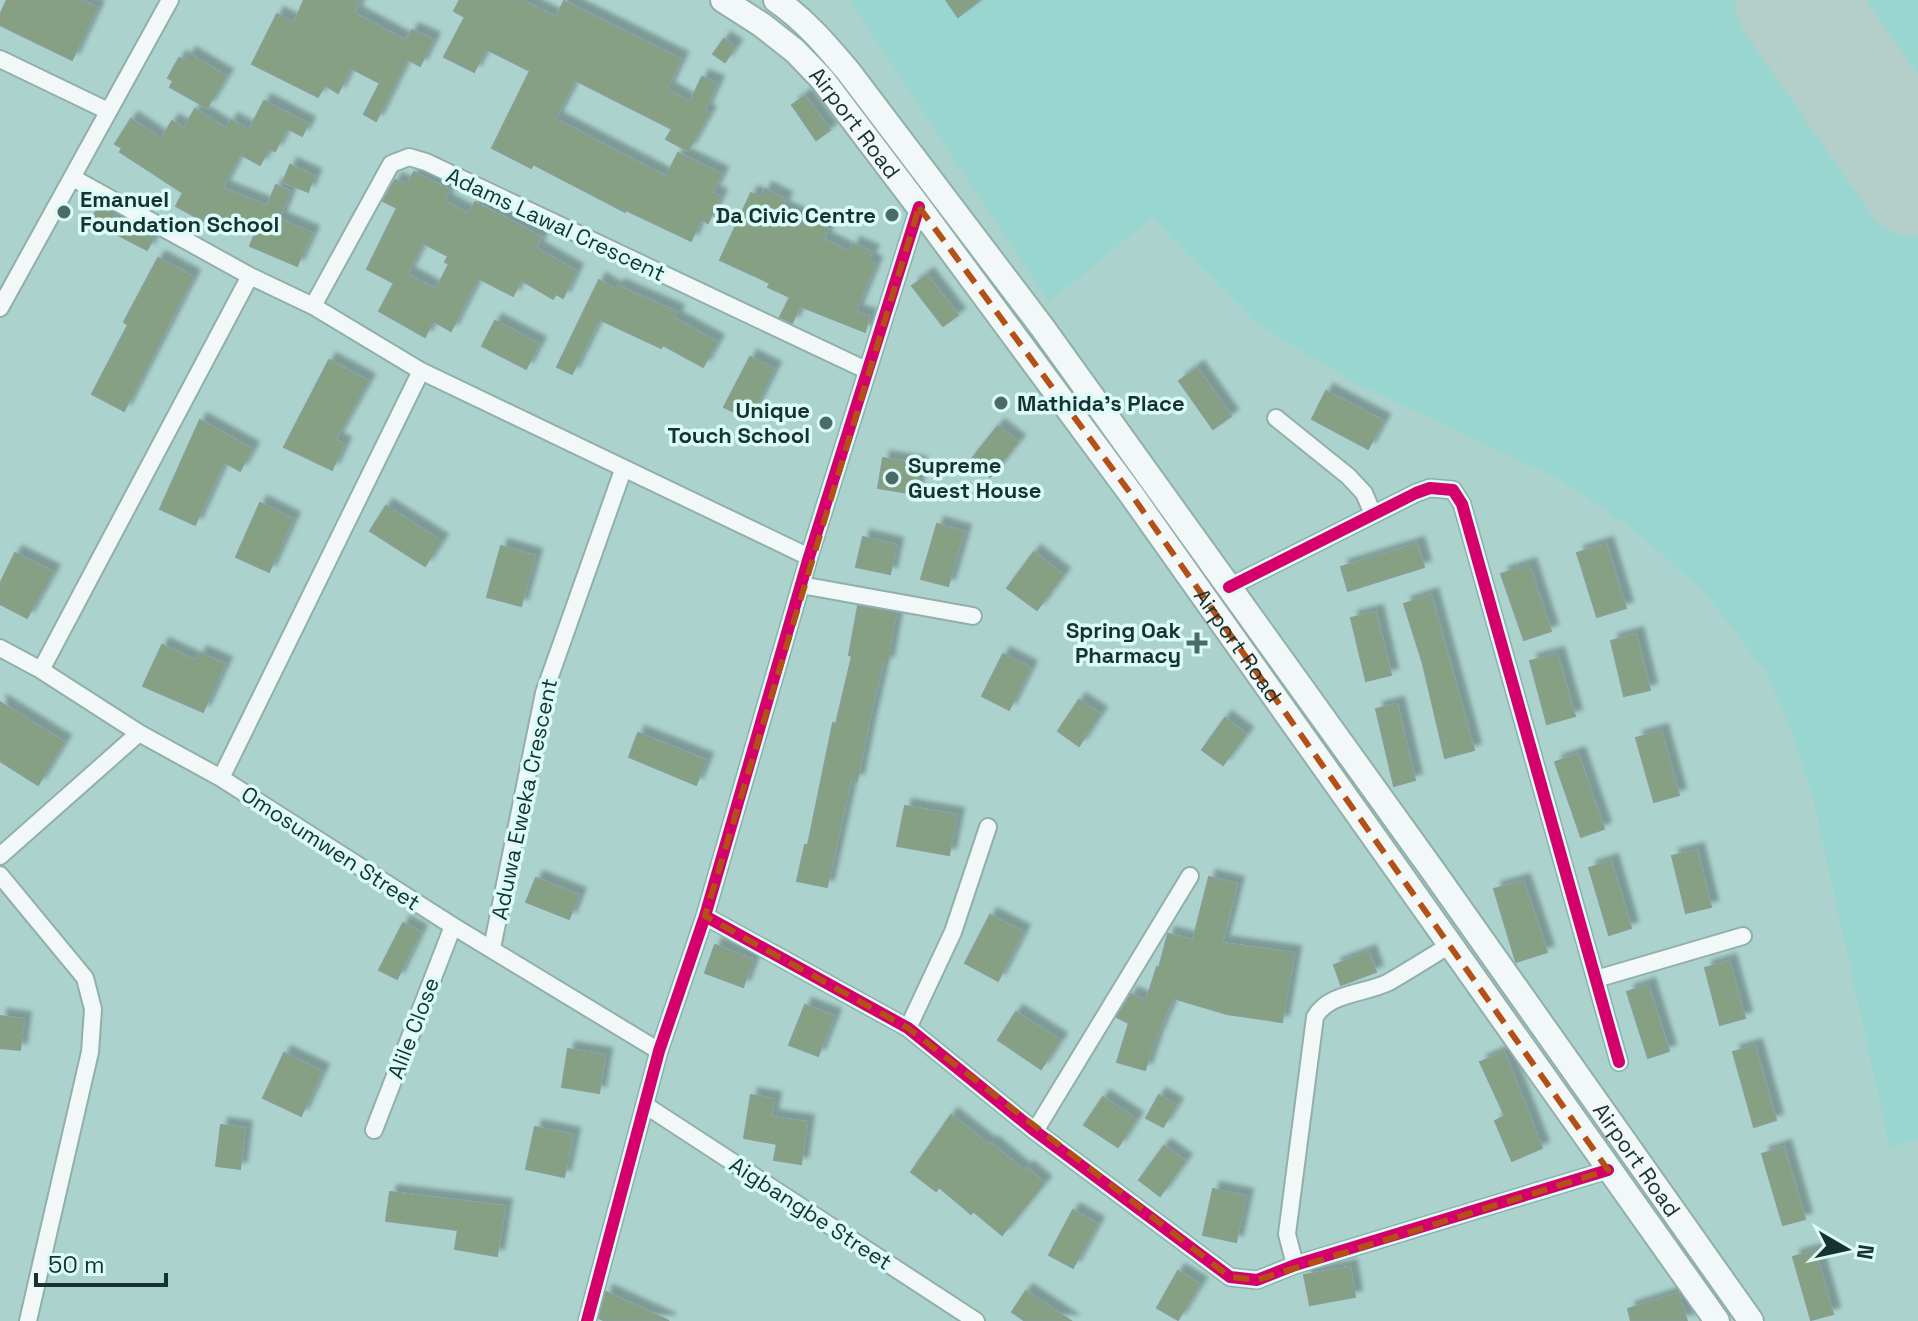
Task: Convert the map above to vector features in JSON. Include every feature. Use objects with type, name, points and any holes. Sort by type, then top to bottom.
[{"type":"main road","name":"Airport Road","points":[[723,0],[784,42],[822,79],[919,207],[1131,494],[1717,1321]]},
{"type":"main road","name":"Airport Road","points":[[776,0],[823,42],[848,71],[1042,327],[1751,1321]]},
{"type":"main road","points":[[1131,494],[1152,480]]},
{"type":"street","points":[[0,308],[170,0]]},
{"type":"street","points":[[0,59],[108,111]]},
{"type":"street","name":"Adams Lawal Crescent","points":[[313,306],[391,164],[409,157],[866,370]]},
{"type":"street","points":[[73,178],[250,276],[313,306],[421,371],[809,557]]},
{"type":"street","points":[[587,1321],[659,1051],[705,916],[809,557],[919,207]]},
{"type":"street","points":[[41,670],[250,276]]},
{"type":"street","points":[[221,778],[421,371]]},
{"type":"street","points":[[1276,418],[1348,476],[1364,493],[1373,514]]},
{"type":"street","name":"Aduwa Eweka Crescent","points":[[492,948],[544,693],[623,470]]},
{"type":"street","points":[[1229,587],[1430,488],[1453,490],[1462,504],[1619,1062]]},
{"type":"street","points":[[801,585],[973,616]]},
{"type":"street","name":"Omosumwen Street","points":[[0,648],[41,670],[139,733],[221,778],[453,926],[659,1051]]},
{"type":"street","points":[[0,856],[139,733]]},
{"type":"street","points":[[908,1028],[953,932],[988,827]]},
{"type":"street","points":[[0,875],[85,978],[93,1009],[90,1052],[28,1321]]},
{"type":"street","points":[[1035,1131],[1190,876]]},
{"type":"street","points":[[705,916],[908,1028],[1035,1131],[1230,1277],[1257,1280],[1295,1265],[1608,1170]]},
{"type":"street","name":"Alile Close","points":[[374,1130],[453,926]]},
{"type":"street","points":[[1596,979],[1743,936]]},
{"type":"street","points":[[1295,1265],[1287,1234],[1315,1017],[1320,1008],[1330,1002],[1386,984],[1450,945]]},
{"type":"street","name":"Aigbangbe Street","points":[[645,1105],[976,1321]]},
{"type":"highlighted area","points":[[919,207],[1131,494],[1608,1170],[1257,1280],[1230,1277],[908,1028],[705,916]]},
{"type":"shaded area","points":[[849,0],[1918,0],[1918,1139],[1890,1148],[1813,798],[1791,729],[1766,672],[1705,593],[1635,530],[1561,480],[1352,381],[1256,323],[1152,218],[1049,302]]},
{"type":"building","points":[[7,0],[80,0],[97,8],[72,60],[0,25],[0,15]]},
{"type":"building","points":[[304,0],[360,0],[354,13],[406,41],[412,30],[433,40],[420,66],[407,59],[376,121],[364,114],[380,83],[351,68],[338,93],[325,85],[318,97],[252,64],[277,14],[294,23]]},
{"type":"building","points":[[460,0],[521,0],[556,18],[564,1],[681,59],[667,89],[690,102],[702,77],[717,83],[704,111],[709,113],[688,151],[666,139],[672,129],[575,80],[555,119],[666,177],[678,153],[721,174],[712,193],[720,196],[708,223],[701,219],[691,241],[625,212],[533,164],[531,168],[492,148],[530,71],[486,49],[474,72],[444,57],[465,17],[454,11]]},
{"type":"building","points":[[946,0],[980,0],[958,17]]},
{"type":"building","points":[[724,39],[735,47],[725,62],[713,54]]},
{"type":"building","points":[[189,54],[226,76],[207,108],[170,87],[173,81],[168,78],[179,58],[185,61]]},
{"type":"building","points":[[805,96],[830,130],[816,140],[792,105]]},
{"type":"building","points":[[264,101],[308,124],[302,136],[287,128],[275,151],[269,149],[260,165],[240,154],[222,188],[267,206],[276,185],[290,191],[279,219],[312,233],[297,266],[250,246],[256,231],[209,212],[203,221],[176,206],[183,193],[120,152],[122,148],[115,144],[131,119],[161,139],[172,121],[184,128],[195,109],[226,129],[231,120],[249,130]]},
{"type":"building","points":[[290,165],[314,176],[308,192],[283,182]]},
{"type":"building","points":[[414,172],[449,190],[444,201],[469,214],[475,202],[541,237],[536,248],[576,271],[563,298],[556,294],[553,299],[521,280],[513,296],[478,278],[451,331],[433,321],[425,337],[379,311],[394,283],[367,269],[397,208],[383,201],[395,180],[407,185]],"holes":[[[423,243],[448,256],[445,262],[449,264],[436,290],[407,274]]]},
{"type":"building","points":[[765,189],[785,199],[781,208],[828,229],[823,239],[850,252],[853,244],[872,252],[868,260],[875,264],[855,312],[869,316],[865,332],[800,306],[792,323],[780,317],[790,297],[768,287],[770,283],[720,260],[751,193],[761,198]]},
{"type":"building","points":[[98,207],[154,237],[147,250],[91,221]]},
{"type":"building","points":[[158,258],[193,277],[124,411],[92,394],[128,325],[124,322]]},
{"type":"building","points":[[927,275],[958,315],[943,326],[912,286]]},
{"type":"building","points":[[599,280],[616,290],[618,286],[677,312],[674,318],[717,342],[703,367],[663,345],[661,348],[599,319],[572,374],[557,367]]},
{"type":"building","points":[[495,321],[539,344],[526,369],[482,346]]},
{"type":"building","points":[[750,357],[774,369],[749,419],[724,407]]},
{"type":"building","points":[[329,360],[368,381],[335,440],[344,444],[332,470],[284,447]]},
{"type":"building","points":[[1197,368],[1231,416],[1213,429],[1179,381]]},
{"type":"building","points":[[1326,391],[1383,421],[1368,449],[1312,419]]},
{"type":"building","points":[[200,420],[252,449],[240,471],[224,462],[195,525],[160,509]]},
{"type":"building","points":[[998,426],[1018,442],[990,477],[970,461]]},
{"type":"building","points":[[883,458],[920,464],[915,494],[878,488]]},
{"type":"building","points":[[260,503],[293,519],[269,572],[236,557]]},
{"type":"building","points":[[386,506],[441,541],[425,566],[370,531]]},
{"type":"building","points":[[937,524],[964,532],[948,586],[921,579]]},
{"type":"building","points":[[863,537],[896,545],[890,574],[856,567]]},
{"type":"building","points":[[1417,544],[1424,567],[1348,591],[1341,567]]},
{"type":"building","points":[[1606,544],[1626,608],[1597,617],[1577,553]]},
{"type":"building","points":[[501,546],[535,556],[521,606],[487,597]]},
{"type":"building","points":[[1034,552],[1063,575],[1037,610],[1007,588]]},
{"type":"building","points":[[15,553],[53,572],[27,618],[0,604],[0,584]]},
{"type":"building","points":[[1529,565],[1551,631],[1524,640],[1501,574]]},
{"type":"building","points":[[1431,595],[1474,750],[1445,758],[1423,664],[1404,604]]},
{"type":"building","points":[[858,606],[896,613],[887,663],[883,662],[857,781],[851,779],[827,887],[797,881],[805,845],[808,845],[833,723],[836,724],[852,656],[849,655]]},
{"type":"building","points":[[1376,612],[1391,675],[1366,681],[1351,618]]},
{"type":"building","points":[[1636,634],[1650,690],[1624,696],[1611,641]]},
{"type":"building","points":[[162,645],[196,661],[200,653],[225,664],[203,712],[143,686]]},
{"type":"building","points":[[1003,654],[1030,668],[1009,710],[982,696]]},
{"type":"building","points":[[1557,654],[1575,716],[1547,724],[1530,661]]},
{"type":"building","points":[[1079,700],[1100,714],[1079,746],[1058,731]]},
{"type":"building","points":[[0,702],[64,742],[38,785],[0,761]]},
{"type":"building","points":[[1397,704],[1415,780],[1394,786],[1376,709]]},
{"type":"building","points":[[1225,718],[1246,734],[1223,765],[1202,750]]},
{"type":"building","points":[[1661,731],[1679,795],[1654,802],[1636,738]]},
{"type":"building","points":[[638,733],[706,760],[696,785],[629,757]]},
{"type":"building","points":[[1578,754],[1604,829],[1581,837],[1555,762]]},
{"type":"building","points":[[905,806],[957,815],[949,855],[897,846]]},
{"type":"building","points":[[1697,850],[1711,907],[1686,913],[1672,856]]},
{"type":"building","points":[[1611,861],[1631,928],[1609,935],[1589,868]]},
{"type":"building","points":[[1209,877],[1237,884],[1222,943],[1294,953],[1282,1022],[1227,1014],[1173,998],[1145,1070],[1117,1062],[1129,1023],[1117,1017],[1131,994],[1146,1001],[1168,934],[1193,940]]},
{"type":"building","points":[[536,878],[579,895],[569,919],[526,902]]},
{"type":"building","points":[[1523,881],[1547,952],[1516,962],[1494,889]]},
{"type":"building","points":[[990,915],[1023,932],[998,981],[965,963]]},
{"type":"building","points":[[403,923],[420,932],[397,979],[379,970]]},
{"type":"building","points":[[715,945],[753,960],[743,987],[705,973]]},
{"type":"building","points":[[1369,952],[1376,972],[1341,985],[1334,965]]},
{"type":"building","points":[[1729,961],[1745,1018],[1720,1025],[1705,968]]},
{"type":"building","points":[[1648,985],[1669,1051],[1648,1058],[1627,992]]},
{"type":"building","points":[[805,1005],[834,1016],[818,1056],[789,1045]]},
{"type":"building","points":[[1016,1012],[1060,1040],[1041,1069],[998,1040]]},
{"type":"building","points":[[0,1016],[24,1019],[20,1050],[0,1048]]},
{"type":"building","points":[[1755,1046],[1776,1120],[1754,1127],[1733,1052]]},
{"type":"building","points":[[568,1049],[605,1055],[599,1093],[562,1087]]},
{"type":"building","points":[[1504,1052],[1542,1148],[1512,1161],[1495,1121],[1505,1116],[1480,1062]]},
{"type":"building","points":[[284,1053],[322,1071],[301,1116],[263,1098]]},
{"type":"building","points":[[751,1095],[774,1099],[771,1117],[807,1122],[801,1164],[774,1160],[777,1144],[744,1138]]},
{"type":"building","points":[[1159,1095],[1176,1105],[1163,1127],[1146,1118]]},
{"type":"building","points":[[1103,1097],[1136,1119],[1118,1147],[1084,1125]]},
{"type":"building","points":[[951,1115],[1044,1183],[1002,1235],[939,1187],[936,1191],[911,1172]]},
{"type":"building","points":[[221,1125],[245,1128],[240,1169],[216,1166]]},
{"type":"building","points":[[535,1127],[573,1135],[564,1177],[526,1169]]},
{"type":"building","points":[[1164,1146],[1185,1161],[1160,1196],[1139,1180]]},
{"type":"building","points":[[1784,1147],[1805,1219],[1783,1225],[1762,1154]]},
{"type":"building","points":[[1213,1189],[1246,1196],[1236,1242],[1203,1235]]},
{"type":"building","points":[[390,1192],[505,1206],[497,1256],[455,1249],[458,1230],[386,1221]]},
{"type":"building","points":[[1073,1210],[1097,1224],[1073,1268],[1049,1255]]},
{"type":"building","points":[[1815,1251],[1833,1314],[1811,1320],[1793,1257]]},
{"type":"building","points":[[1350,1267],[1355,1297],[1310,1305],[1304,1275]]},
{"type":"building","points":[[1178,1271],[1200,1284],[1178,1320],[1157,1308]]},
{"type":"building","points":[[1026,1291],[1071,1321],[1025,1321],[1012,1312]]},
{"type":"building","points":[[606,1292],[669,1321],[605,1321],[599,1318]]},
{"type":"building","points":[[1678,1293],[1687,1321],[1631,1321],[1628,1309]]},
{"type":"runway","points":[[1794,0],[1918,178]]},
{"type":"cycle path","points":[[587,1321],[659,1051],[705,916],[809,557],[919,207]]},
{"type":"cycle path","points":[[1229,587],[1416,493],[1430,488],[1453,490],[1462,504],[1619,1062]]},
{"type":"cycle path","points":[[705,916],[908,1028],[1035,1131],[1230,1277],[1257,1280],[1295,1265],[1608,1170]]},
{"type":"place","name":"Emanuel Foundation School","points":[[64,212]]},
{"type":"place","name":"Da Civic Centre","points":[[892,215]]},
{"type":"place","name":"Mathida's Place","points":[[1001,403]]},
{"type":"place","name":"Unique Touch School","points":[[826,423]]},
{"type":"place","name":"Supreme Guest House","points":[[892,478]]},
{"type":"place","name":"Spring Oak Pharmacy","points":[[1197,643]]}]
